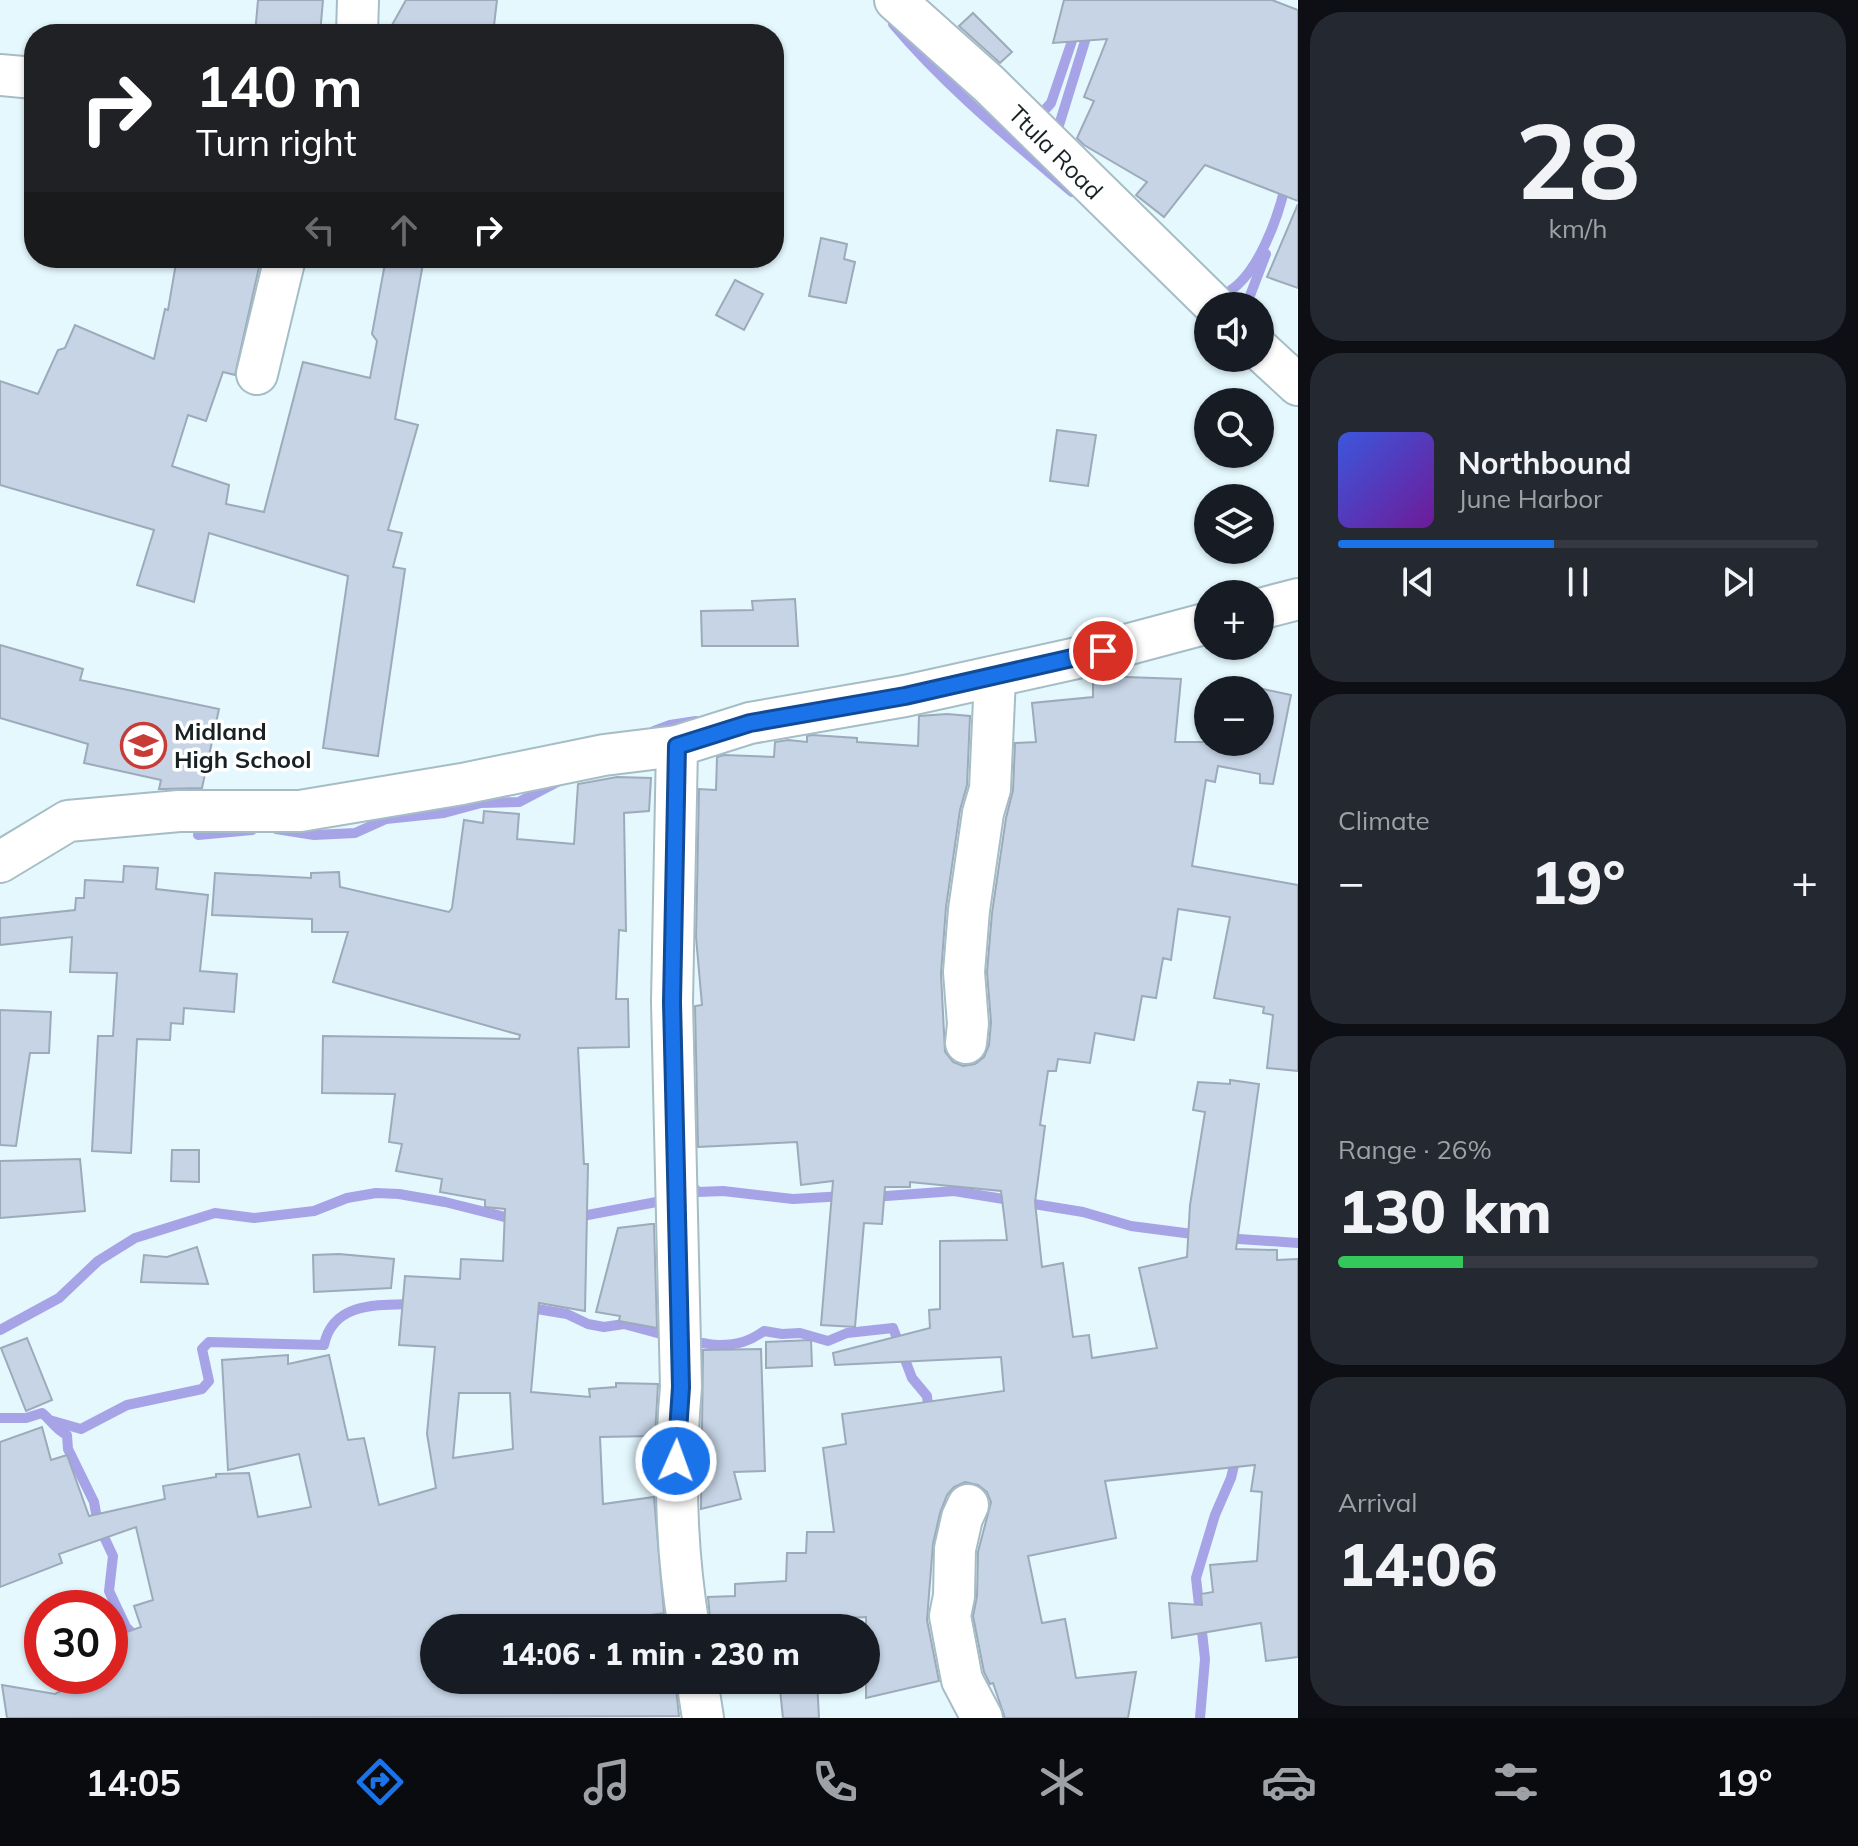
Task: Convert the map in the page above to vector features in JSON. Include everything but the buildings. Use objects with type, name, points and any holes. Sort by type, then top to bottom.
[{"type":"street","points":[[357,24],[358,0]]},
{"type":"street","name":"Ttula Road","points":[[895,0],[989,84],[1201,292]]},
{"type":"street","points":[[0,75],[24,77]]},
{"type":"street","points":[[257,374],[283,268]]},
{"type":"street","points":[[1274,363],[1298,385]]},
{"type":"street","points":[[1274,605],[1298,599]]},
{"type":"street","points":[[0,862],[68,821],[179,811],[300,811],[462,784],[604,755],[677,746],[750,723],[995,677],[1194,627]]},
{"type":"street","points":[[966,1043],[965,952],[976,858],[990,789],[995,677]]},
{"type":"street","points":[[677,746],[672,1002],[681,1387],[676,1436],[676,1485],[688,1614]]},
{"type":"street","points":[[968,1505],[955,1549],[954,1596],[950,1616],[962,1680],[982,1718]]},
{"type":"street","points":[[699,1694],[703,1718]]},
{"type":"waterway","points":[[893,24],[957,91],[1072,192]]},
{"type":"waterway","points":[[1056,135],[1089,28]]},
{"type":"waterway","points":[[1039,116],[1051,103],[1075,32]]},
{"type":"waterway","points":[[1220,291],[1224,294],[1236,286],[1256,261],[1272,228],[1286,182]]},
{"type":"waterway","points":[[1251,292],[1266,254]]},
{"type":"waterway","points":[[654,731],[696,721]]},
{"type":"waterway","points":[[276,829],[314,835],[355,833],[386,819],[444,813],[481,803],[519,802],[561,780]]},
{"type":"waterway","points":[[198,835],[252,830]]},
{"type":"waterway","points":[[687,1181],[698,1192],[723,1191],[793,1199],[845,1196]]},
{"type":"waterway","points":[[873,1197],[954,1191],[1083,1212],[1131,1226],[1200,1235]]},
{"type":"waterway","points":[[0,1330],[59,1298],[98,1261],[135,1238],[215,1213],[254,1218],[314,1211],[347,1198],[376,1193],[445,1202],[517,1220]]},
{"type":"waterway","points":[[577,1217],[667,1200]]},
{"type":"waterway","points":[[1224,1238],[1298,1243]]},
{"type":"waterway","points":[[53,1421],[81,1429],[127,1405],[202,1389],[209,1381],[202,1349],[209,1342],[324,1345],[329,1331],[347,1313],[371,1306],[413,1304]]},
{"type":"waterway","points":[[525,1307],[567,1314],[588,1324],[604,1327],[624,1324],[672,1337]]},
{"type":"waterway","points":[[688,1345],[738,1343],[764,1331],[800,1333],[828,1341],[847,1333],[893,1328],[912,1378],[927,1396],[929,1414]]},
{"type":"waterway","points":[[0,1418],[26,1418],[42,1413],[67,1435],[68,1449],[94,1502],[98,1524],[113,1556],[109,1591],[126,1627],[139,1640]]},
{"type":"waterway","points":[[1200,1718],[1205,1659],[1196,1578],[1236,1457]]},
{"type":"place","name":"Midland High School","points":[[143,745]]},
{"type":"route","points":[[676,1461],[681,1387],[672,1002],[677,746],[750,723],[905,696],[1103,651]]}]
